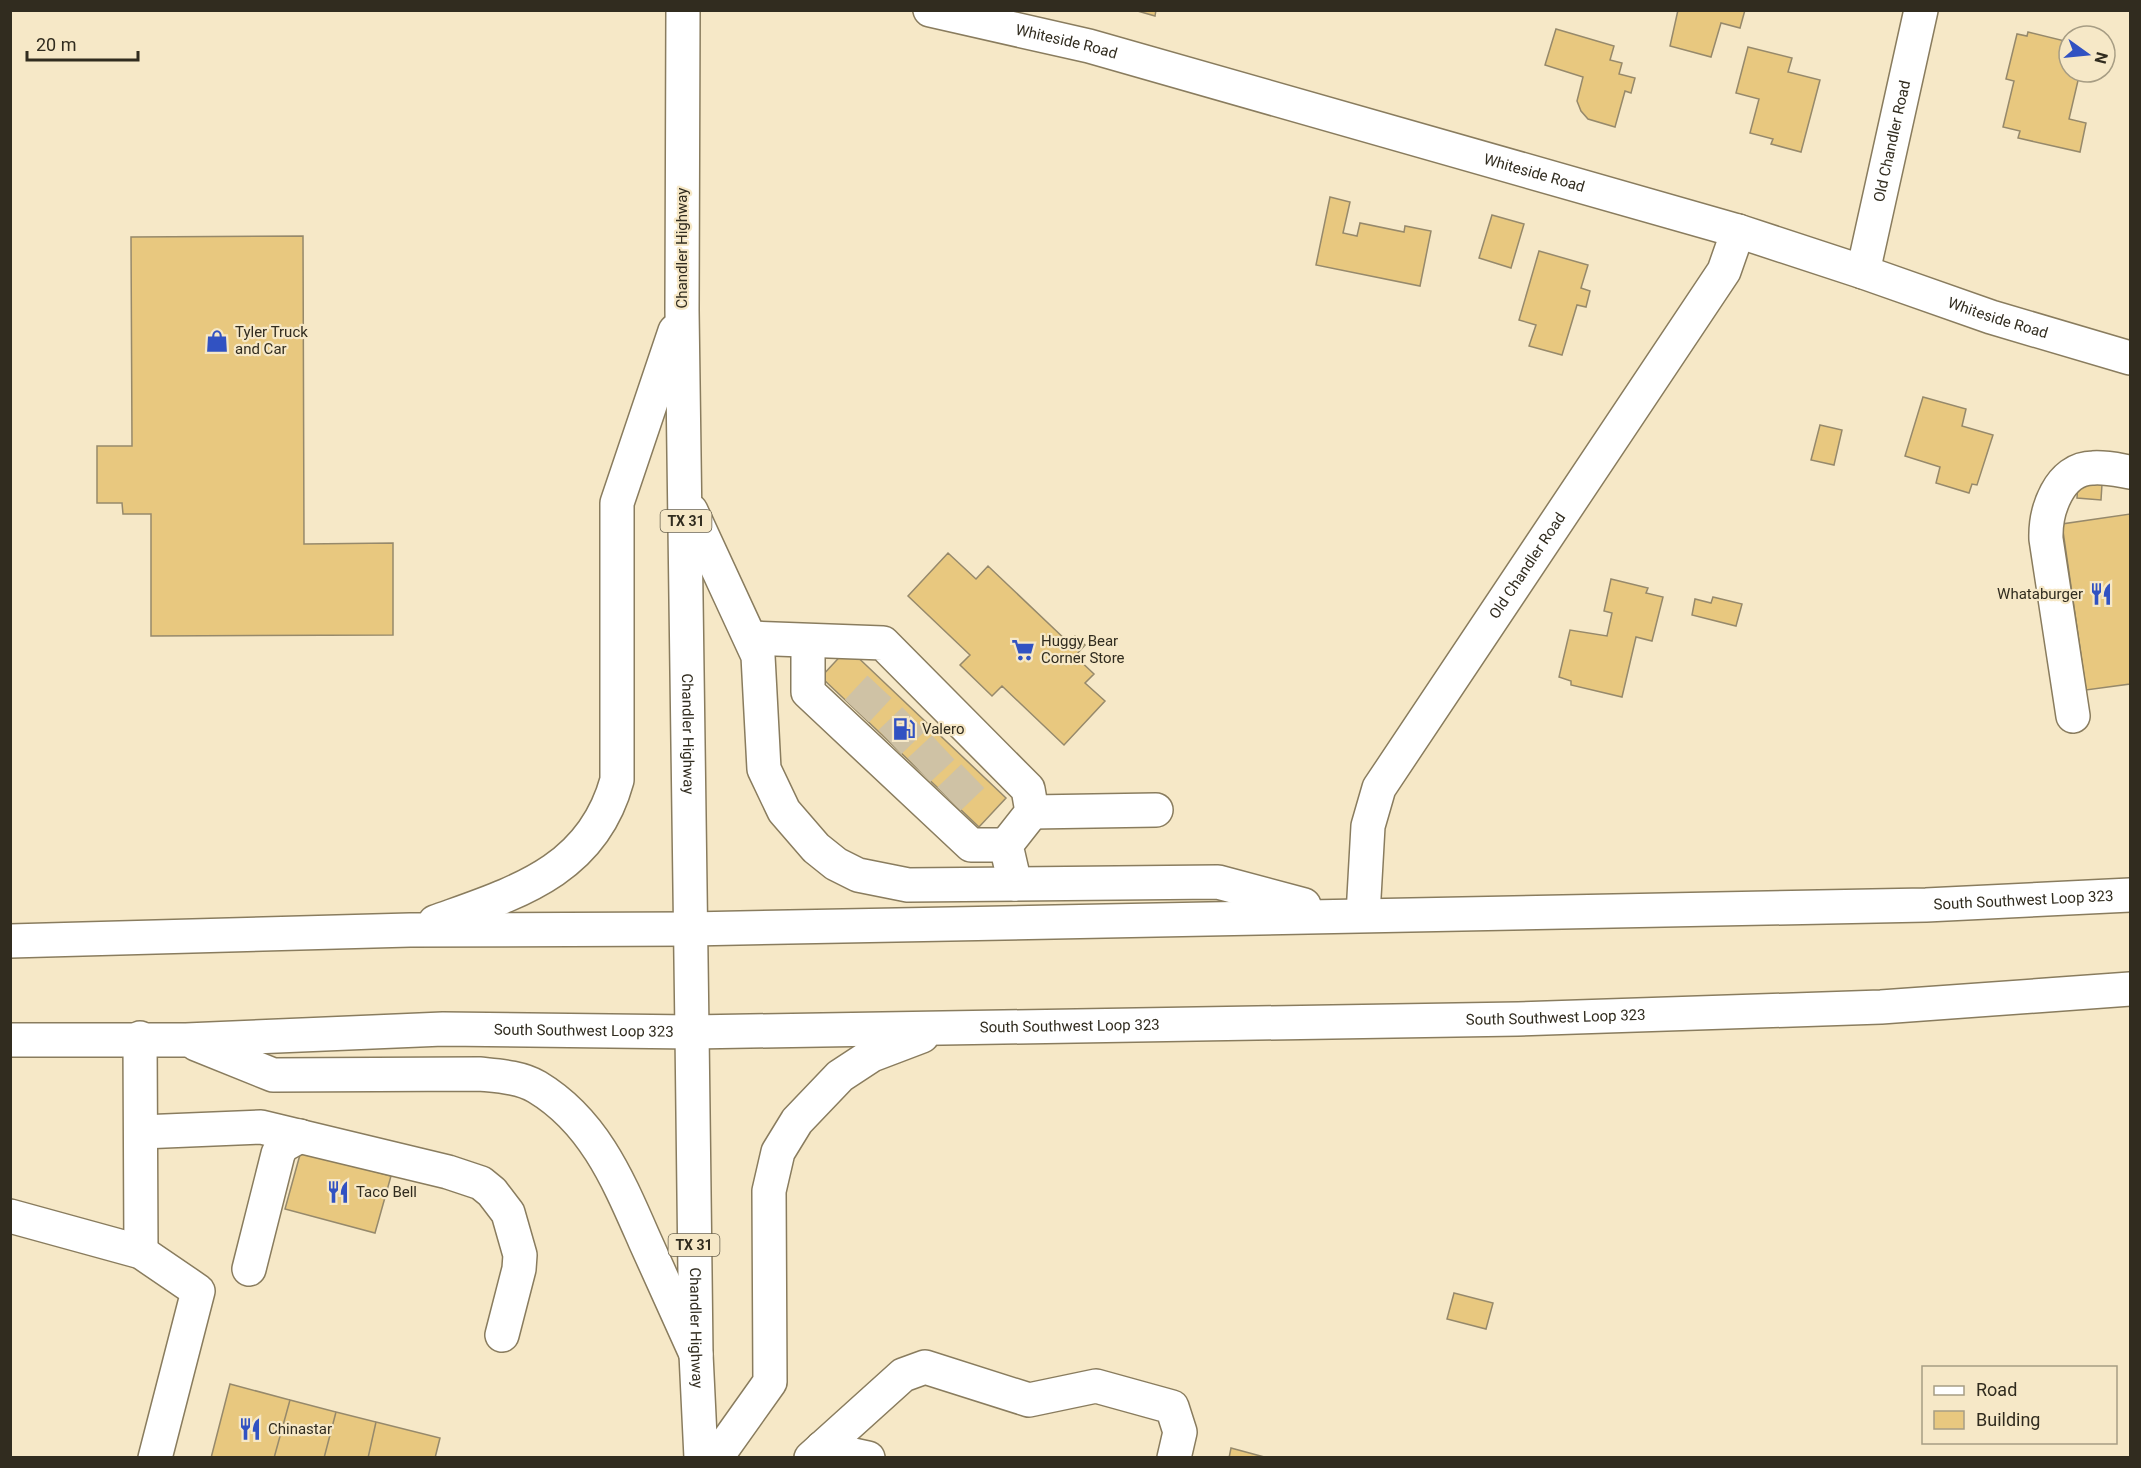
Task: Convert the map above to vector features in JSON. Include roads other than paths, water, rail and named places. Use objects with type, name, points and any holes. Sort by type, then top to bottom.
[{"type":"main road","name":"Chandler Highway","points":[[683,10],[682,310],[696,1354],[701,1458]]},
{"type":"main road","name":"Whiteside Road","points":[[930,10],[1089,46],[1738,231],[1991,317],[2130,358]]},
{"type":"main road","name":"Old Chandler Road","points":[[1863,272],[1921,10]]},
{"type":"main road","name":"Old Chandler Road","points":[[1350,915],[1368,826],[1379,788],[1724,271],[1738,231]]},
{"type":"main road","points":[[410,930],[520,891],[546,877],[570,857],[607,812],[617,780],[616,502],[682,310]]},
{"type":"main road","points":[[2073,716],[2046,538],[2048,513],[2062,484],[2079,470],[2092,467],[2130,472]]},
{"type":"main road","points":[[686,500],[758,656],[764,769],[784,811],[816,848],[836,864],[858,875],[882,882],[908,885],[1218,882],[1350,915]]},
{"type":"main road","points":[[751,638],[883,643],[894,673],[986,763],[1028,789],[1032,812],[1006,845]]},
{"type":"main road","points":[[808,641],[808,692],[850,718],[943,805],[971,844],[1006,845]]},
{"type":"main road","points":[[1032,812],[1156,810]]},
{"type":"main road","points":[[1006,845],[1015,884]]},
{"type":"main road","name":"South Southwest Loop 323","points":[[10,941],[410,930],[690,929],[1926,905],[2130,895]]},
{"type":"main road","name":"South Southwest Loop 323","points":[[10,1040],[141,1038],[186,1040],[443,1029],[692,1032],[1744,1013],[1951,1002],[2130,988]]},
{"type":"main road","points":[[716,1458],[770,1382],[769,1191],[778,1152],[804,1113],[840,1076],[872,1055],[894,1045],[950,1027]]},
{"type":"main road","points":[[141,1038],[141,1252]]},
{"type":"main road","points":[[186,1040],[273,1075],[480,1074],[502,1076],[535,1086],[560,1104],[582,1125],[613,1169],[696,1354]]},
{"type":"main road","points":[[141,1132],[261,1127],[466,1177],[492,1192],[511,1220],[519,1255],[519,1269],[502,1335]]},
{"type":"main road","points":[[249,1269],[278,1154],[282,1146],[300,1136]]},
{"type":"main road","points":[[10,1216],[141,1252],[198,1291],[155,1458]]},
{"type":"main road","points":[[817,1453],[903,1375],[925,1367],[1029,1400],[1096,1386],[1172,1407],[1180,1432],[1174,1458]]},
{"type":"main road","points":[[817,1453],[867,1458]]},
{"type":"tunnel","points":[[857,711],[884,682]]},
{"type":"tunnel","points":[[890,742],[918,715]]},
{"type":"tunnel","points":[[919,770],[948,743]]},
{"type":"tunnel","points":[[949,799],[978,771]]},
{"type":"place","name":"Tyler Truck and Car","points":[[217,341]]},
{"type":"place","name":"Whataburger","points":[[2101,594]]},
{"type":"place","name":"Huggy Bear Corner Store","points":[[1023,650]]},
{"type":"place","name":"Valero","points":[[904,729]]},
{"type":"place","name":"Taco Bell","points":[[338,1192]]},
{"type":"place","name":"Chinastar","points":[[250,1429]]}]
